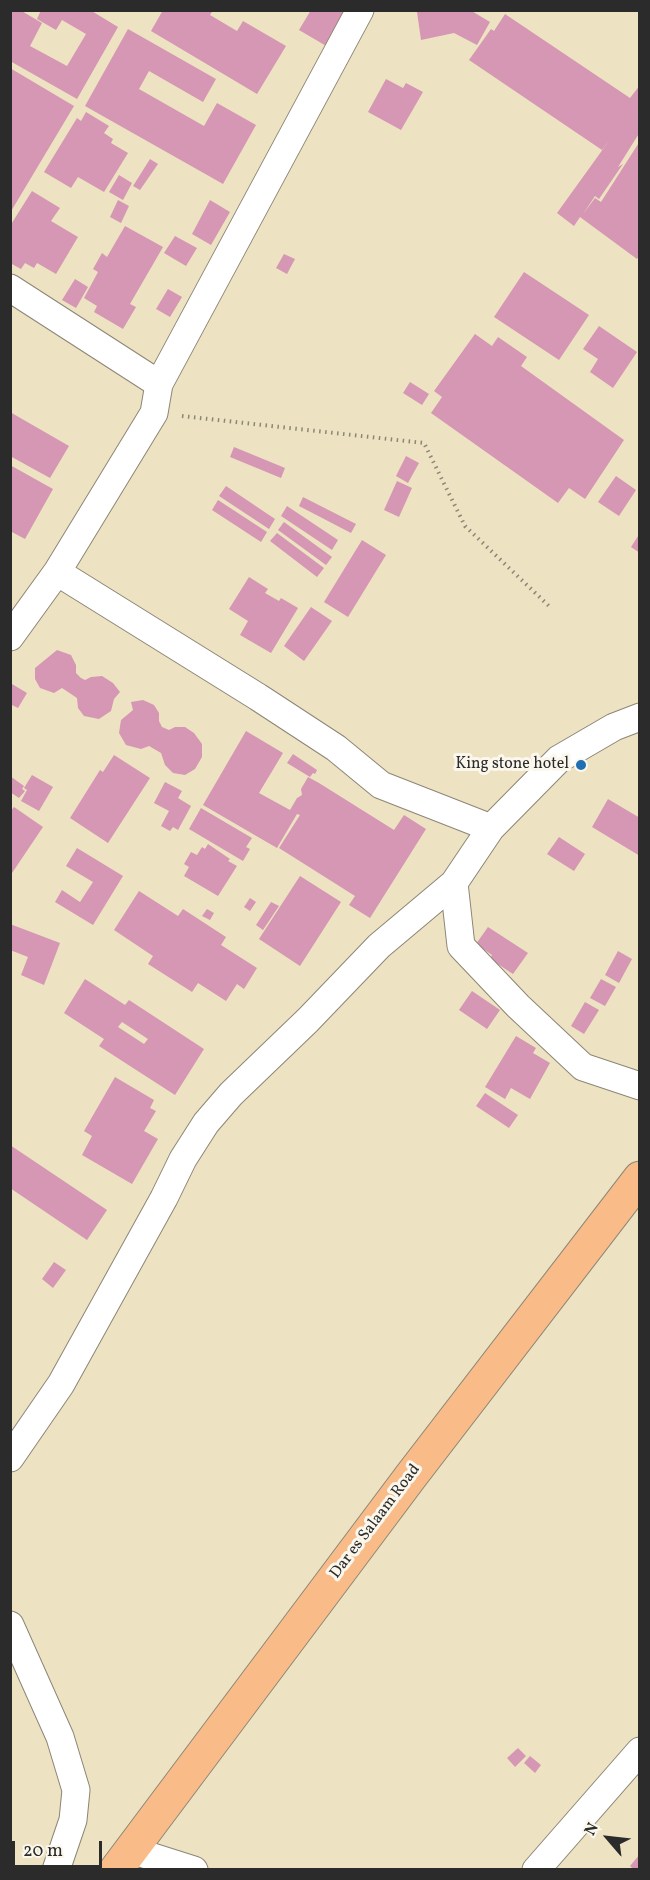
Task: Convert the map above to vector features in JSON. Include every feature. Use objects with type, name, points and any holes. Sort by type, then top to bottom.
[{"type":"highway","name":"Dar es Salaam Road","points":[[124,1860],[404,1485],[639,1178]]},
{"type":"street","points":[[10,637],[57,572],[154,413],[159,384],[360,10]]},
{"type":"street","points":[[10,288],[159,384]]},
{"type":"street","points":[[57,572],[336,748],[381,785],[491,828]]},
{"type":"street","points":[[10,1458],[62,1384],[183,1159],[206,1124],[231,1094],[308,1020],[379,946],[454,883],[491,828],[560,759],[614,727],[639,717]]},
{"type":"street","points":[[454,883],[461,946],[518,1006],[583,1068],[639,1086]]},
{"type":"street","points":[[10,1625],[60,1737],[76,1790],[74,1820],[56,1869]]},
{"type":"street","points":[[536,1869],[639,1751]]},
{"type":"street","points":[[124,1860],[194,1869]]},
{"type":"path","points":[[154,413],[424,443],[465,526],[550,607]]},
{"type":"building","points":[[10,10],[20,10],[42,23],[30,46],[67,66],[86,34],[62,20],[56,30],[37,19],[41,10],[90,10],[118,27],[77,99],[10,61]]},
{"type":"building","points":[[163,10],[213,10],[210,15],[237,31],[243,21],[286,46],[257,94],[151,31]]},
{"type":"building","points":[[311,10],[350,10],[328,47],[299,30]]},
{"type":"building","points":[[470,10],[490,22],[477,45],[454,33],[421,40],[417,12]]},
{"type":"building","points":[[505,14],[630,98],[640,85],[640,132],[618,167],[623,164],[599,199],[595,196],[583,214],[595,198],[601,202],[640,141],[640,255],[637,259],[580,217],[574,226],[557,213],[611,138],[602,150],[469,60],[491,29],[494,31]]},
{"type":"building","points":[[128,29],[216,79],[203,102],[149,71],[139,89],[204,126],[217,103],[256,125],[223,184],[85,106]]},
{"type":"building","points":[[10,68],[74,106],[10,213]]},
{"type":"building","points":[[386,79],[403,88],[406,83],[423,92],[401,130],[368,112]]},
{"type":"building","points":[[86,112],[109,126],[104,133],[113,139],[111,143],[128,153],[104,192],[78,177],[71,188],[44,172],[77,118],[81,121]]},
{"type":"building","points":[[150,159],[158,164],[140,190],[133,186]]},
{"type":"building","points":[[119,175],[132,183],[123,200],[109,192]]},
{"type":"building","points":[[32,191],[60,208],[51,221],[78,237],[56,274],[37,263],[34,268],[25,263],[21,269],[10,263],[10,226]]},
{"type":"building","points":[[118,200],[129,206],[121,223],[110,217]]},
{"type":"building","points":[[210,200],[230,212],[211,245],[192,234]]},
{"type":"building","points":[[125,226],[163,247],[130,304],[136,307],[123,329],[94,312],[97,306],[84,298],[98,272],[93,269],[102,253],[107,257]]},
{"type":"building","points":[[175,236],[197,248],[186,266],[164,253]]},
{"type":"building","points":[[284,254],[295,259],[287,274],[276,268]]},
{"type":"building","points":[[524,272],[589,315],[559,360],[494,317]]},
{"type":"building","points":[[75,279],[88,287],[76,308],[62,300]]},
{"type":"building","points":[[168,289],[182,297],[170,317],[156,309]]},
{"type":"building","points":[[599,326],[637,352],[613,388],[590,372],[598,359],[583,349]]},
{"type":"building","points":[[475,334],[492,346],[498,337],[527,357],[521,366],[624,440],[585,499],[569,488],[558,503],[431,413],[442,397],[434,391]]},
{"type":"building","points":[[410,382],[429,394],[422,405],[403,393]]},
{"type":"building","points":[[10,412],[69,446],[50,478],[10,456]]},
{"type":"building","points":[[234,447],[285,468],[281,478],[230,457]]},
{"type":"building","points":[[406,456],[419,463],[408,483],[396,476]]},
{"type":"building","points":[[10,465],[53,489],[25,539],[10,531]]},
{"type":"building","points":[[616,476],[636,490],[619,516],[598,502]]},
{"type":"building","points":[[397,481],[412,488],[399,517],[384,510]]},
{"type":"building","points":[[226,486],[275,519],[269,529],[219,496]]},
{"type":"building","points":[[303,497],[356,524],[351,533],[299,506]]},
{"type":"building","points":[[218,500],[267,532],[261,542],[212,510]]},
{"type":"building","points":[[287,506],[338,540],[332,550],[281,516]]},
{"type":"building","points":[[284,522],[332,557],[326,565],[278,530]]},
{"type":"building","points":[[277,533],[324,568],[317,577],[270,541]]},
{"type":"building","points":[[640,533],[640,553],[631,547]]},
{"type":"building","points":[[362,540],[386,555],[348,617],[324,602]]},
{"type":"building","points":[[249,577],[268,589],[265,593],[279,601],[281,598],[298,608],[271,653],[240,635],[248,621],[229,609]]},
{"type":"building","points":[[311,607],[332,621],[304,661],[284,646]]},
{"type":"building","points":[[57,650],[71,655],[76,665],[76,673],[81,678],[85,680],[102,676],[113,683],[120,692],[114,699],[111,711],[99,719],[84,716],[78,708],[77,698],[62,688],[54,693],[40,688],[35,679],[35,668]]},
{"type":"building","points":[[12,684],[27,693],[18,708],[10,704]]},
{"type":"building","points":[[143,700],[154,705],[159,713],[162,727],[169,730],[175,727],[185,727],[194,733],[202,744],[202,757],[195,769],[185,775],[173,773],[165,765],[161,753],[149,746],[141,749],[126,745],[119,733],[121,720],[133,710],[131,702]]},
{"type":"building","points":[[246,731],[283,753],[259,793],[290,810],[297,798],[302,795],[301,789],[308,777],[394,830],[404,815],[426,829],[370,918],[349,905],[355,896],[279,848],[300,815],[297,814],[277,848],[203,805]]},
{"type":"building","points":[[293,754],[317,770],[315,774],[313,773],[310,777],[287,763]]},
{"type":"building","points":[[114,755],[150,778],[108,843],[70,818],[100,770],[103,772]]},
{"type":"building","points":[[32,775],[53,787],[39,811],[21,801],[27,790],[24,788]]},
{"type":"building","points":[[10,776],[24,786],[22,789],[25,791],[19,798],[10,792]]},
{"type":"building","points":[[165,782],[182,791],[178,798],[191,806],[178,830],[173,827],[170,831],[161,826],[169,811],[154,803]]},
{"type":"building","points":[[608,799],[640,818],[640,856],[592,827]]},
{"type":"building","points":[[14,807],[43,827],[10,876],[10,812]]},
{"type":"building","points":[[201,808],[252,838],[246,847],[250,849],[243,861],[189,829]]},
{"type":"building","points":[[559,837],[585,854],[574,871],[547,854]]},
{"type":"building","points":[[208,844],[237,866],[218,896],[184,876],[189,867],[184,864],[191,852],[197,855],[202,847],[205,849]]},
{"type":"building","points":[[77,848],[123,876],[93,925],[55,902],[62,890],[80,902],[93,882],[66,866]]},
{"type":"building","points":[[300,876],[341,902],[300,966],[259,939]]},
{"type":"building","points":[[139,891],[178,916],[183,909],[226,937],[221,945],[257,968],[244,989],[237,984],[226,1001],[198,983],[192,992],[148,964],[153,956],[114,930]]},
{"type":"building","points":[[250,898],[256,902],[250,911],[244,907]]},
{"type":"building","points":[[271,902],[279,906],[263,930],[256,925]]},
{"type":"building","points":[[207,909],[214,913],[210,920],[202,916]]},
{"type":"building","points":[[10,924],[60,943],[44,985],[21,975],[28,957],[10,950]]},
{"type":"building","points":[[488,927],[528,953],[513,974],[490,959],[492,955],[476,944]]},
{"type":"building","points":[[618,951],[632,959],[619,983],[605,975]]},
{"type":"building","points":[[85,979],[125,1005],[129,1000],[204,1049],[175,1095],[99,1046],[104,1039],[64,1013]],"holes":[[[122,1022],[148,1039],[144,1044],[118,1027]]]},
{"type":"building","points":[[601,979],[616,987],[605,1006],[590,998]]},
{"type":"building","points":[[472,991],[500,1010],[487,1029],[459,1010]]},
{"type":"building","points":[[585,1002],[599,1010],[584,1034],[571,1026]]},
{"type":"building","points":[[516,1036],[536,1048],[533,1053],[550,1063],[530,1099],[511,1088],[505,1099],[485,1087]]},
{"type":"building","points":[[115,1077],[154,1100],[150,1108],[156,1111],[144,1131],[158,1139],[132,1184],[82,1155],[92,1136],[84,1131]]},
{"type":"building","points":[[485,1093],[518,1115],[509,1128],[476,1106]]},
{"type":"building","points":[[10,1145],[107,1210],[87,1240],[10,1188]]},
{"type":"building","points":[[54,1262],[66,1270],[53,1288],[42,1279]]},
{"type":"building","points":[[518,1748],[526,1756],[515,1767],[507,1758]]},
{"type":"building","points":[[530,1756],[541,1765],[535,1773],[524,1763]]},
{"type":"building","points":[[640,1854],[640,1870],[634,1870],[630,1866]]},
{"type":"place","name":"King stone hotel","points":[[581,765]]}]
